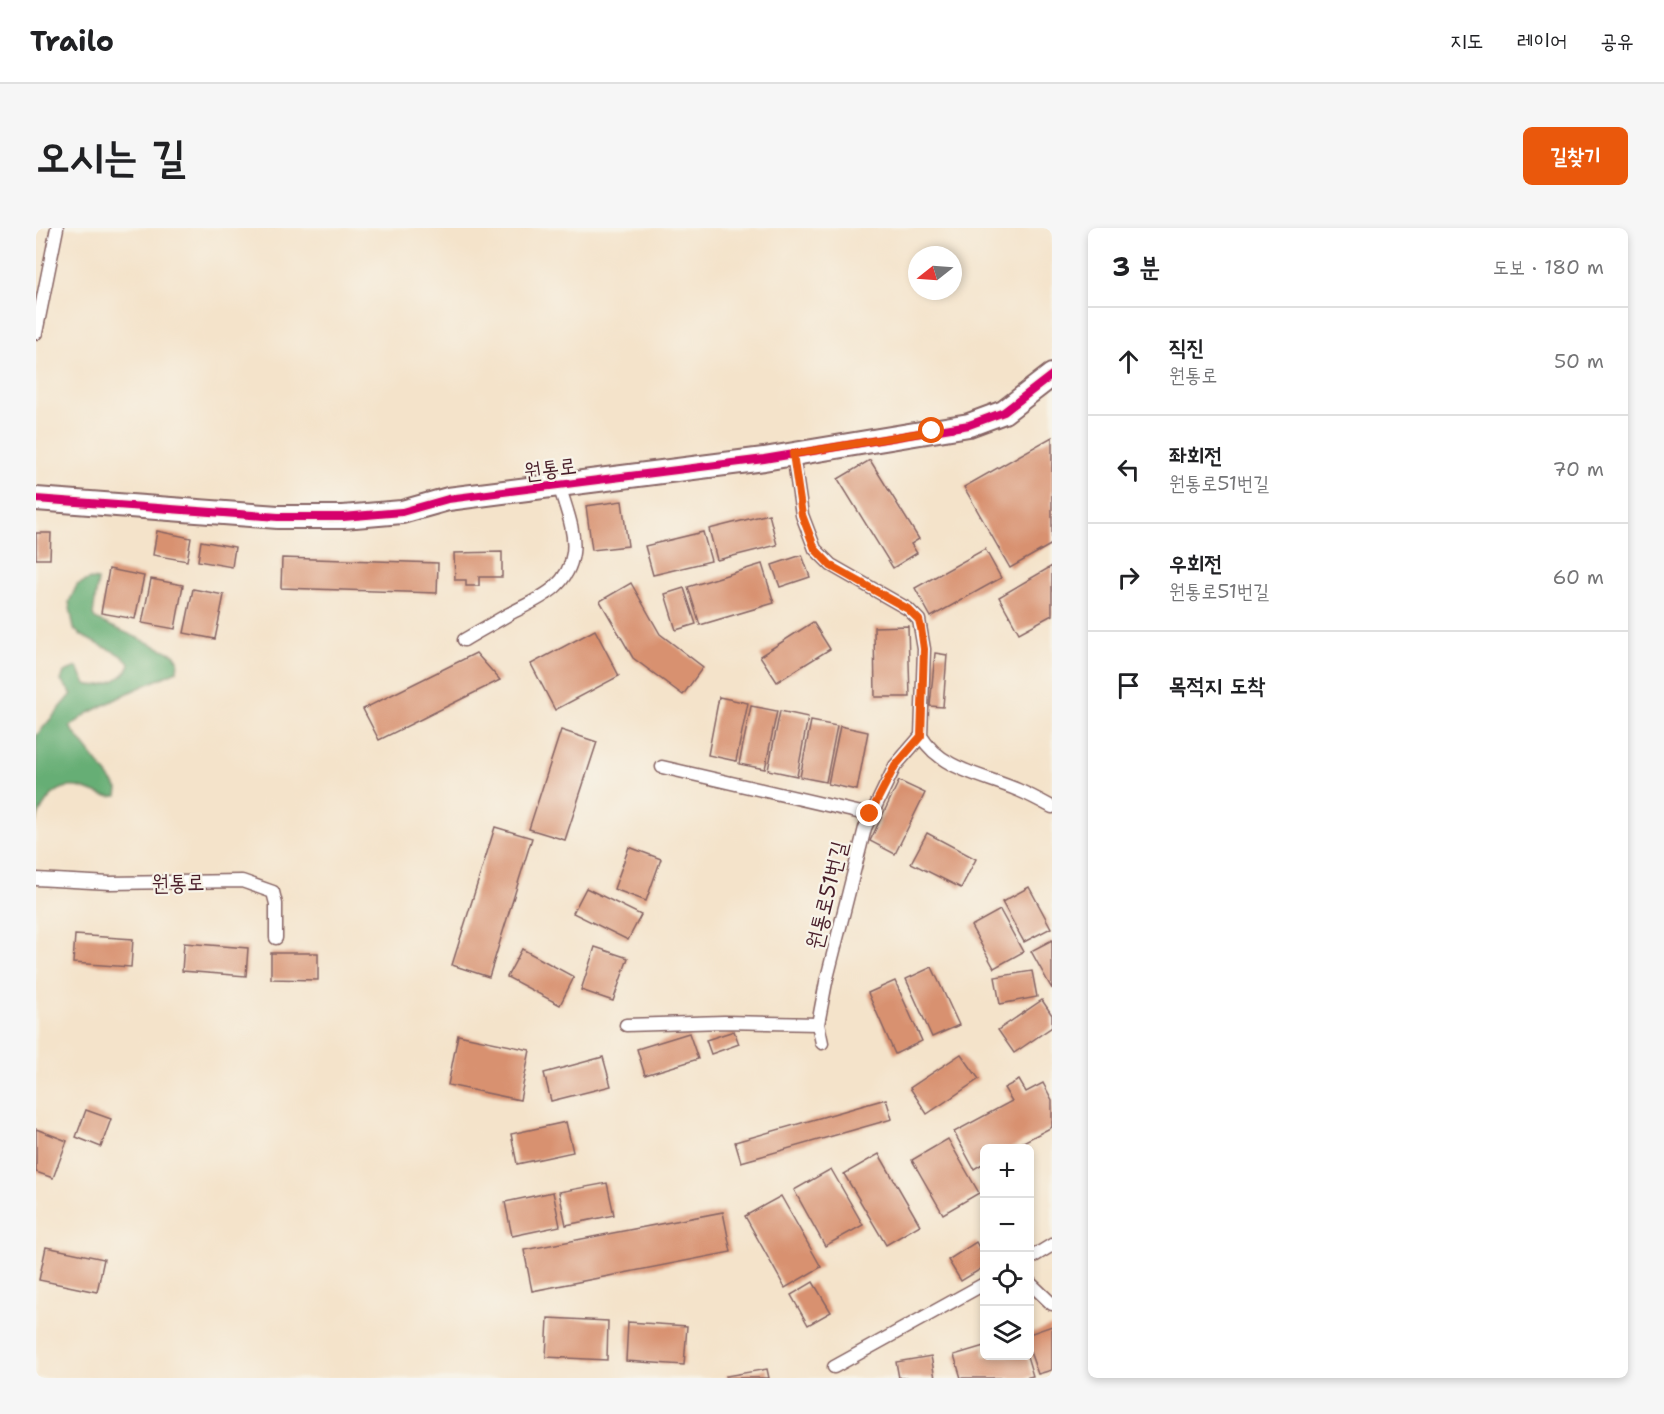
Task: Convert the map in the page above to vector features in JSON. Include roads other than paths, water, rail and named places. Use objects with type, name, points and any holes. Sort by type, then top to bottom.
[{"type":"street","name":"원통로","points":[[36,500],[278,517],[343,517],[402,512],[448,500],[793,454],[986,420],[1012,407],[1052,375]]},
{"type":"lane","points":[[36,333],[57,228]]},
{"type":"lane","points":[[793,454],[802,515],[815,549],[831,566],[908,609],[919,620],[924,649],[921,736],[927,746],[946,761],[1018,789],[1052,807]]},
{"type":"lane","points":[[464,640],[547,595],[560,585],[568,571],[573,551],[570,523],[559,485]]},
{"type":"lane","name":"원통로51번길","points":[[822,1043],[818,1024],[844,909],[870,814],[895,766],[921,736]]},
{"type":"lane","points":[[662,767],[870,814]]},
{"type":"lane","name":"원통로","points":[[36,879],[110,884],[242,881],[273,892],[276,904],[276,938]]},
{"type":"lane","points":[[626,1024],[724,1022],[818,1024]]},
{"type":"lane","points":[[1034,1256],[1052,1245]]},
{"type":"lane","points":[[834,1367],[980,1286]]},
{"type":"lane","points":[[1034,1287],[1052,1304]]}]
